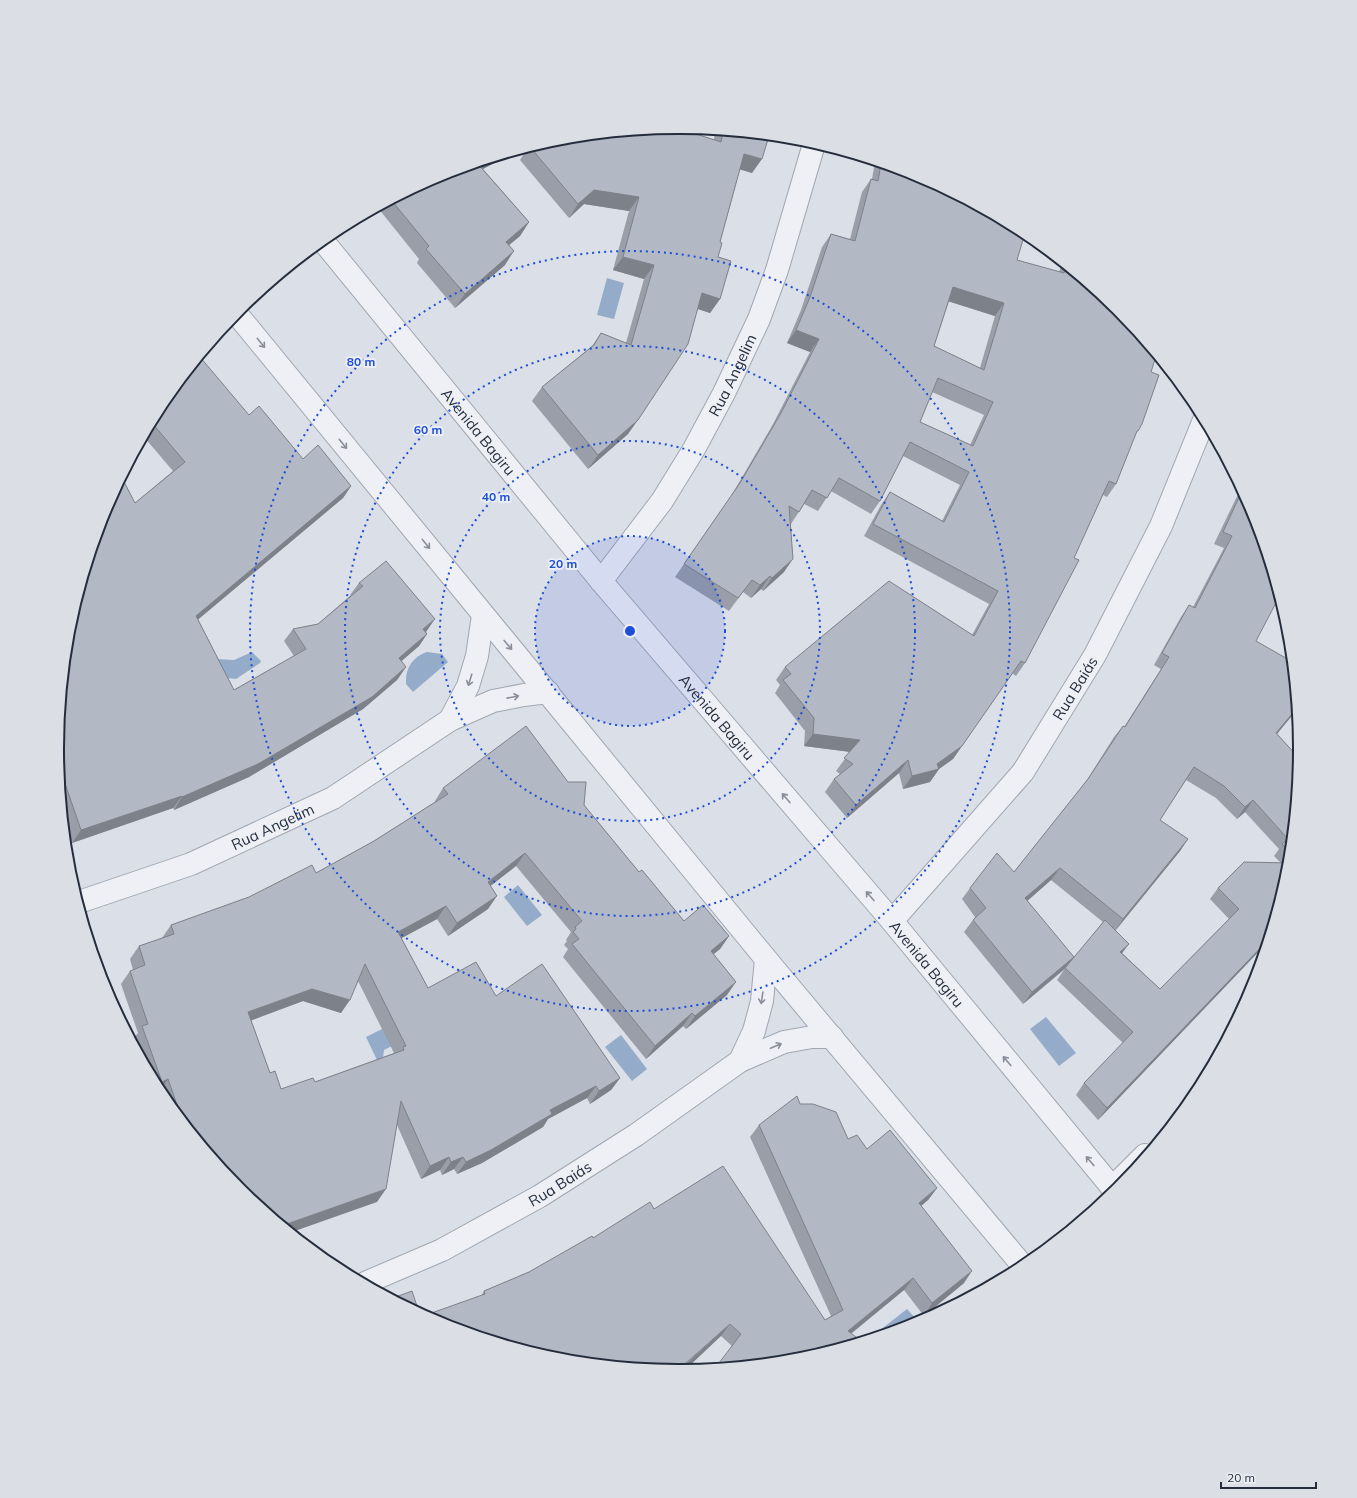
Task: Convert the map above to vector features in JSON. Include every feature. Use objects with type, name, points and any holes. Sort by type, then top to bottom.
[{"type":"street","name":"Rua Angelim","points":[[601,581],[662,501],[694,449],[724,393],[759,319],[777,270],[812,149]]},
{"type":"street","name":"Avenida Bagiru","points":[[327,245],[601,581],[892,921],[1111,1186]]},
{"type":"street","points":[[240,318],[766,960],[1018,1261]]},
{"type":"street","name":"Rua Baiás","points":[[892,921],[1023,772],[1095,655],[1161,526],[1201,427]]},
{"type":"street","name":"Rua Angelim","points":[[450,720],[468,686],[477,656],[484,615]]},
{"type":"street","name":"Rua Angelim","points":[[83,901],[191,864],[333,798],[450,720],[493,701],[548,692]]},
{"type":"street","name":"Rua Baiás","points":[[740,1061],[754,1031],[762,1001],[766,960]]},
{"type":"street","name":"Rua Baiás","points":[[370,1281],[442,1250],[540,1196],[636,1135],[740,1061],[784,1042],[812,1037],[832,1037]]},
{"type":"street","points":[[1006,1248],[1009,1267]]},
{"type":"water","points":[[607,278],[624,283],[614,319],[597,315]]},
{"type":"water","points":[[252,652],[261,661],[260,663],[236,679],[218,677],[217,659],[234,660]]},
{"type":"water","points":[[427,652],[442,654],[448,662],[413,692],[406,684],[408,669],[410,664],[417,657]]},
{"type":"water","points":[[518,885],[542,915],[527,926],[504,897]]},
{"type":"water","points":[[1046,1017],[1076,1053],[1059,1066],[1030,1029]]},
{"type":"water","points":[[396,1022],[404,1040],[384,1050],[383,1058],[377,1060],[366,1037]]},
{"type":"water","points":[[621,1035],[647,1069],[632,1081],[605,1047]]},
{"type":"water","points":[[907,1309],[914,1317],[914,1317],[881,1329]]},
{"type":"building","points":[[678,134],[699,135],[721,142],[722,136],[767,141],[762,159],[744,154],[720,242],[722,243],[718,257],[731,261],[720,299],[702,293],[688,344],[638,420],[598,455],[542,387],[594,345],[601,333],[631,345],[654,265],[623,257],[639,197],[594,190],[578,204],[534,152],[598,140]]},
{"type":"building","points":[[481,167],[529,222],[506,242],[514,251],[465,294],[426,249],[429,246],[395,204],[443,181]]},
{"type":"building","points":[[880,169],[914,181],[986,217],[1020,238],[1023,240],[1017,260],[1064,273],[1065,271],[1113,314],[1141,344],[1155,361],[1151,372],[1159,375],[1142,424],[1137,431],[1116,484],[1109,481],[1074,558],[1079,560],[1025,663],[1021,661],[962,746],[937,764],[939,769],[912,776],[908,760],[856,805],[834,779],[853,764],[844,758],[860,740],[813,734],[814,718],[783,680],[791,674],[785,667],[889,581],[974,636],[998,591],[873,524],[890,492],[944,522],[969,472],[910,442],[880,501],[839,478],[827,498],[812,490],[799,512],[789,506],[793,559],[772,578],[770,576],[760,585],[752,580],[738,598],[684,564],[740,483],[781,413],[819,339],[796,330],[810,297],[831,234],[855,241],[871,179],[878,181]],"holes":[[[953,287],[1004,303],[984,370],[934,346]],[[938,378],[993,402],[973,446],[920,422]]]},
{"type":"building","points":[[203,360],[249,415],[259,406],[303,459],[318,445],[351,486],[196,616],[234,690],[306,649],[293,629],[318,624],[363,586],[359,583],[386,561],[435,619],[423,629],[427,634],[399,658],[406,667],[372,697],[258,764],[182,797],[81,830],[65,783],[64,749],[65,709],[69,669],[85,590],[97,551],[124,483],[135,503],[185,462],[156,427]]},
{"type":"building","points":[[1239,498],[1260,551],[1275,604],[1256,641],[1286,658],[1288,669],[1292,714],[1276,733],[1293,751],[1292,789],[1287,837],[1253,800],[1245,807],[1224,786],[1194,767],[1160,820],[1188,839],[1123,919],[1060,868],[1025,898],[1074,957],[1032,992],[973,920],[986,908],[970,888],[997,853],[1014,872],[1088,779],[1123,726],[1125,727],[1169,657],[1162,653],[1189,605],[1195,608],[1232,536],[1223,532]]},
{"type":"building","points":[[526,726],[568,782],[586,782],[584,805],[639,872],[642,870],[684,921],[703,905],[729,936],[711,951],[736,982],[695,1016],[692,1013],[655,1046],[572,944],[579,939],[573,932],[576,929],[575,927],[582,921],[525,853],[488,882],[497,896],[457,923],[446,906],[398,932],[428,988],[476,962],[496,996],[542,964],[620,1078],[599,1091],[596,1086],[550,1110],[552,1114],[491,1150],[466,1162],[463,1157],[451,1162],[449,1157],[430,1166],[401,1101],[386,1189],[288,1224],[244,1184],[216,1154],[176,1101],[168,1079],[163,1082],[161,1079],[142,1026],[148,1024],[130,971],[145,965],[139,946],[174,934],[171,925],[249,897],[312,865],[316,873],[374,841],[448,794],[443,788]],"holes":[[[365,964],[406,1046],[403,1047],[404,1050],[315,1082],[313,1078],[281,1089],[275,1071],[270,1073],[248,1012],[312,989],[350,1000]]]},
{"type":"building","points":[[1286,841],[1285,847],[1282,844]]},
{"type":"building","points":[[1244,862],[1282,863],[1272,908],[1259,949],[1107,1108],[1084,1083],[1133,1032],[1065,968],[1105,920],[1129,944],[1120,952],[1160,989],[1239,909],[1218,888]]},
{"type":"building","points":[[797,1096],[800,1104],[813,1104],[836,1112],[848,1139],[857,1135],[867,1149],[890,1130],[937,1188],[919,1203],[972,1271],[932,1303],[913,1278],[848,1331],[856,1337],[798,1352],[720,1362],[741,1334],[730,1324],[685,1364],[678,1364],[598,1358],[559,1352],[519,1343],[481,1331],[433,1312],[485,1294],[484,1291],[529,1272],[592,1236],[593,1238],[650,1202],[654,1209],[723,1166],[825,1320],[843,1310],[759,1125]]},
{"type":"building","points":[[412,1291],[416,1304],[407,1300],[399,1296]]}]
